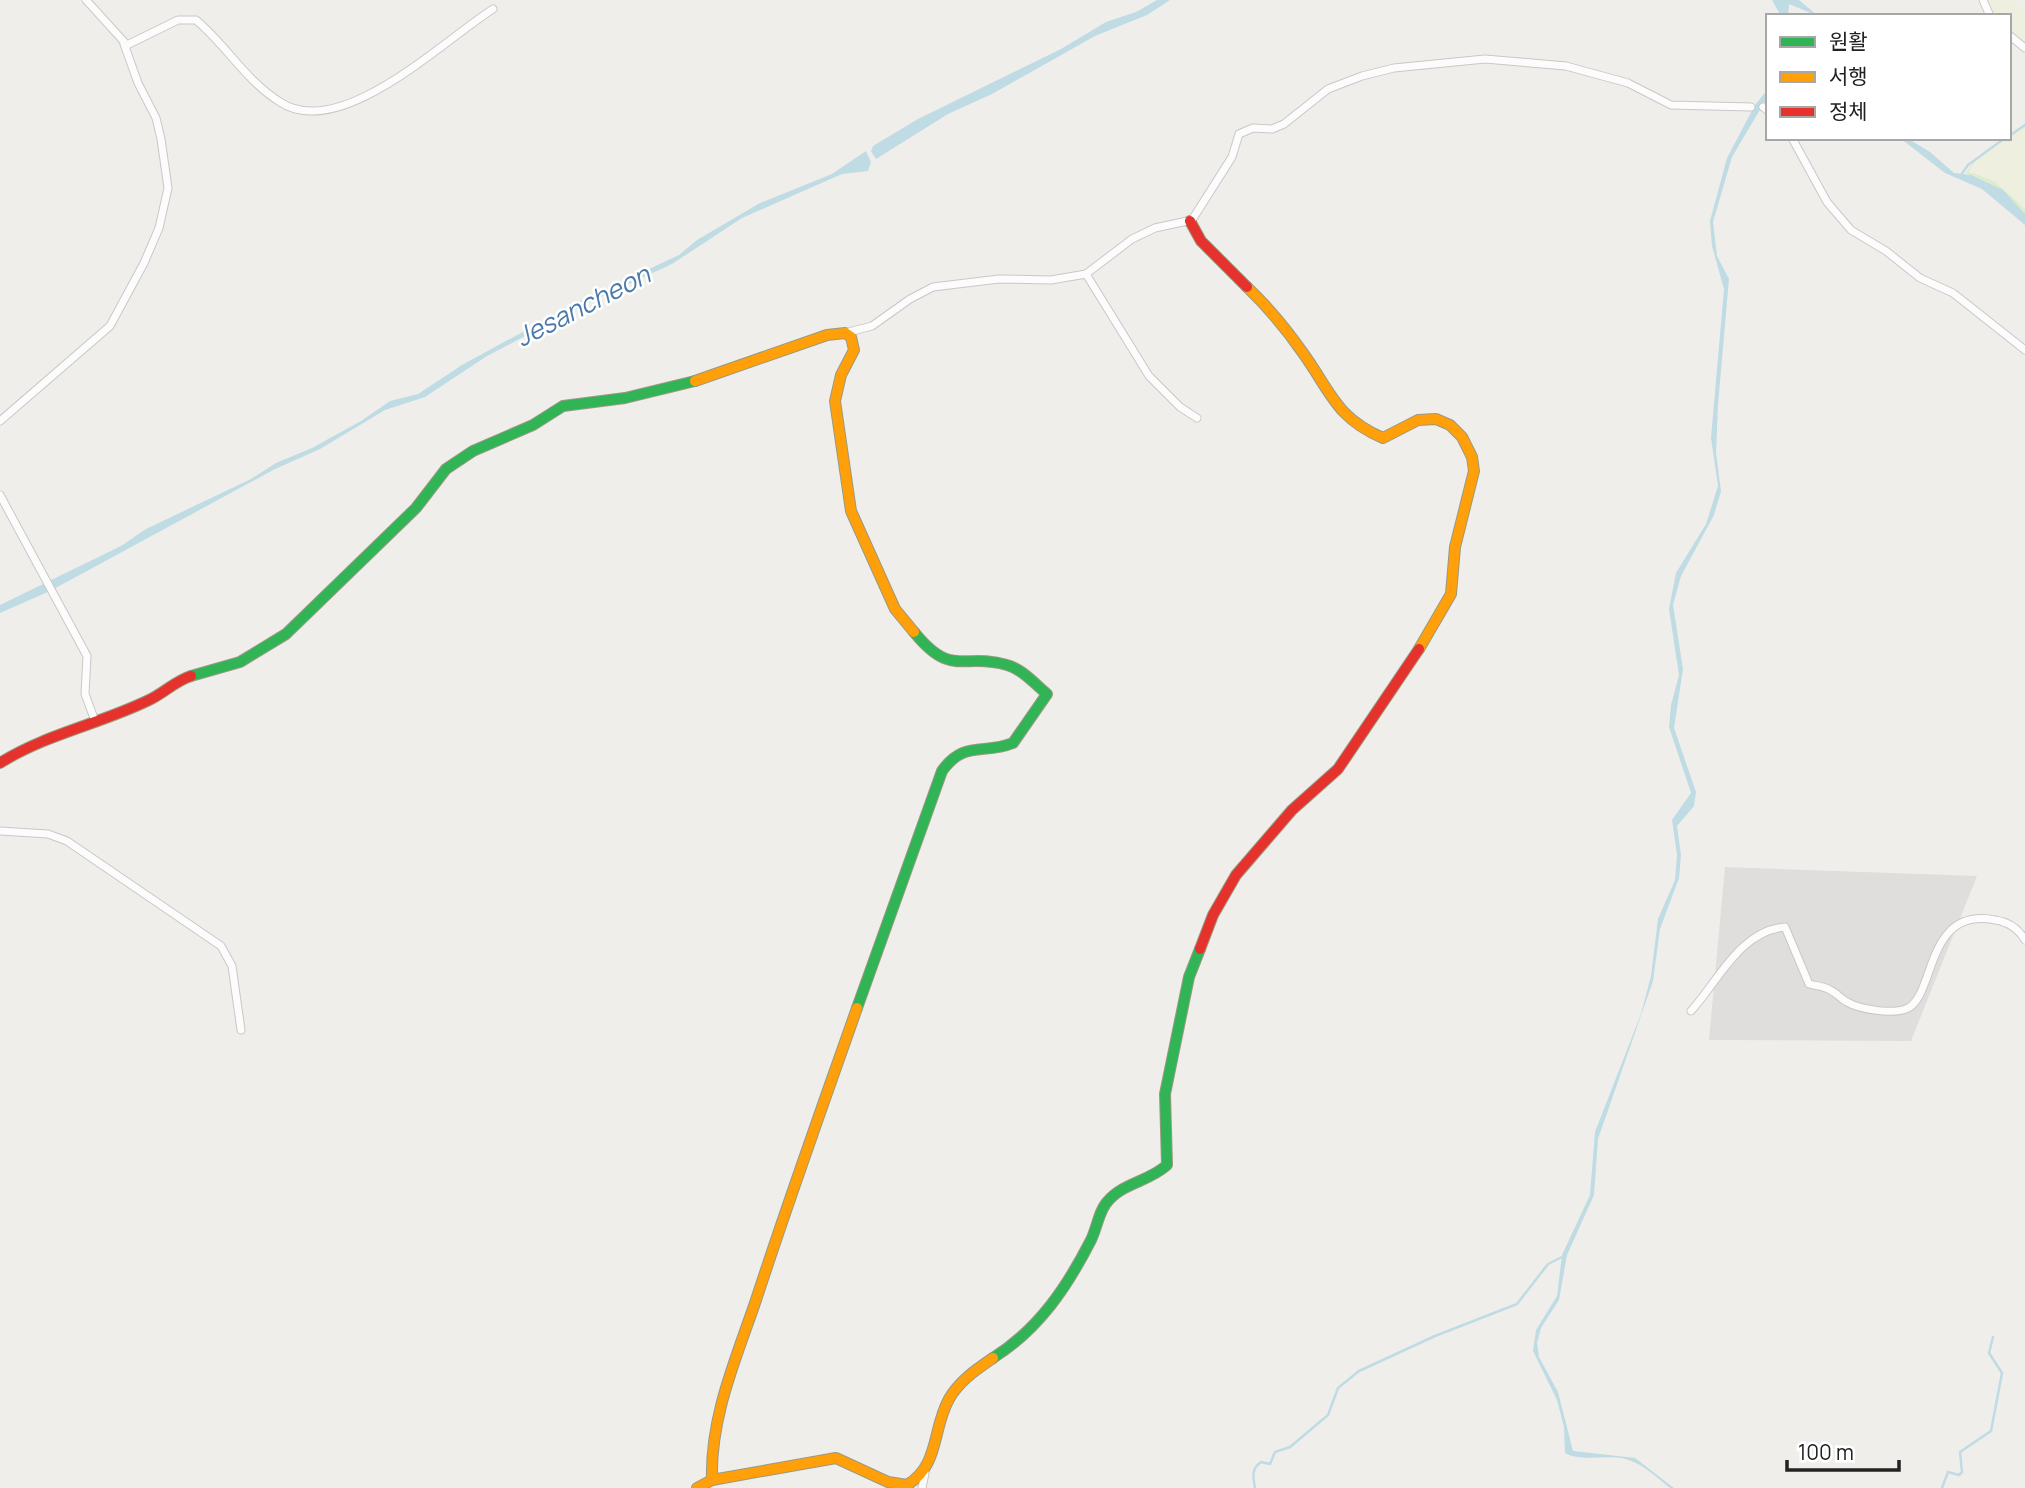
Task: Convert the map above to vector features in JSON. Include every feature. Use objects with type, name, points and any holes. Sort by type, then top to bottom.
[{"type":"street","points":[[0,421],[110,326],[159,228],[169,188],[156,118],[138,83],[124,44],[86,0]]},
{"type":"street","points":[[124,44],[178,20],[196,20],[232,60],[273,97],[296,111],[316,113],[345,104],[407,72],[494,9]]},
{"type":"street","points":[[2011,37],[2025,48]]},
{"type":"street","points":[[0,762],[24,748],[150,700],[181,679],[240,662],[286,634],[416,508],[446,469],[473,450],[533,425],[563,406],[625,398],[694,381],[827,335],[872,326],[909,299],[933,287],[999,279],[1051,280],[1086,274],[1132,239],[1155,228],[1190,221],[1232,158],[1239,134],[1253,128],[1272,129],[1284,124],[1328,89],[1394,68],[1485,59],[1556,64],[1628,83],[1671,105],[1751,107]]},
{"type":"street","points":[[1793,140],[1827,202],[1851,230],[1886,251],[1920,278],[1953,293],[2025,350]]},
{"type":"street","points":[[922,1488],[946,1406],[956,1388],[988,1361],[1016,1344],[1034,1327],[1070,1278],[1100,1222],[1106,1202],[1121,1189],[1156,1175],[1167,1166],[1168,1145],[1163,1106],[1169,1068],[1189,976],[1213,915],[1244,866],[1292,810],[1338,769],[1356,746],[1417,653],[1451,594],[1455,547],[1474,471],[1472,457],[1462,437],[1450,425],[1436,419],[1418,420],[1383,438],[1359,428],[1330,398],[1304,354],[1268,308],[1201,241],[1190,221]]},
{"type":"street","points":[[1086,274],[1149,376],[1180,407],[1198,418]]},
{"type":"street","points":[[712,1480],[711,1445],[720,1408],[785,1211],[942,771],[949,760],[961,751],[1013,743],[1046,694],[1032,680],[1007,665],[955,662],[942,658],[922,642],[894,609],[850,511],[835,410],[838,384],[855,344],[845,332]]},
{"type":"street","points":[[0,495],[47,577],[87,656],[85,694],[95,721]]},
{"type":"street","points":[[0,831],[48,834],[67,841],[221,946],[232,965],[242,1030]]},
{"type":"street","points":[[1691,1011],[1740,949],[1759,933],[1772,929],[1785,927],[1809,984],[1829,989],[1853,1004],[1896,1011],[1908,1009],[1918,1000],[1934,956],[1960,924],[1975,918],[2001,921],[2018,929],[2025,940]]},
{"type":"street","points":[[697,1488],[712,1480],[836,1458],[852,1462],[880,1482],[895,1487],[909,1484],[925,1472]]},
{"type":"shaded area","points":[[1725,867],[1977,876],[1911,1041],[1709,1040]]},
{"type":"green space","points":[[1989,0],[2015,0],[2025,11],[2025,44],[2011,31],[2011,14],[1992,13]]},
{"type":"green space","points":[[2025,127],[2025,209],[1994,181],[1969,172],[1972,164],[2006,140],[2011,140],[2011,137]]},
{"type":"green space","points":[[1984,154],[1972,165],[1969,172],[1994,181],[2025,209],[2025,214],[2003,191],[1966,173],[1975,160]]},
{"type":"water","points":[[1157,0],[1170,0],[1147,15],[1095,36],[992,94],[948,114],[876,159],[871,151],[873,146],[918,119],[1061,49],[1106,22],[1136,12]]},
{"type":"water","points":[[1772,0],[1799,0],[1816,14],[1789,4],[1788,14],[1780,14]]},
{"type":"water","points":[[1766,91],[1766,99],[1732,157],[1713,222],[1717,256],[1729,279],[1716,453],[1721,491],[1714,515],[1681,576],[1673,605],[1683,669],[1674,728],[1696,792],[1694,806],[1677,826],[1681,855],[1679,878],[1660,929],[1653,981],[1598,1139],[1594,1195],[1567,1255],[1559,1300],[1541,1328],[1537,1343],[1539,1357],[1558,1392],[1573,1451],[1635,1458],[1674,1488],[1670,1488],[1629,1460],[1615,1457],[1585,1458],[1565,1453],[1564,1427],[1557,1400],[1533,1351],[1536,1330],[1557,1296],[1562,1255],[1590,1195],[1595,1132],[1641,1014],[1651,976],[1658,919],[1675,880],[1677,855],[1672,820],[1691,793],[1669,727],[1671,705],[1679,675],[1669,609],[1676,573],[1706,524],[1718,486],[1711,438],[1724,289],[1712,246],[1710,221],[1727,158],[1755,105]]},
{"type":"water","points":[[1903,140],[1910,140],[1930,152],[1954,173],[1971,175],[2003,190],[2025,214],[2025,225],[1982,189],[1945,173]]},
{"type":"water","points":[[866,151],[871,162],[868,171],[842,174],[742,218],[672,264],[594,300],[487,356],[425,397],[385,410],[320,449],[275,469],[50,591],[0,613],[0,605],[121,546],[146,529],[251,479],[276,463],[312,448],[361,421],[390,401],[418,394],[462,365],[574,304],[679,255],[697,240],[760,203],[832,174]]},
{"type":"waterway","points":[[2011,135],[2025,125]]},
{"type":"waterway","points":[[1961,175],[1968,165],[2002,140]]},
{"type":"waterway","points":[[1255,1488],[1256,1467],[1261,1462],[1270,1464],[1275,1452],[1290,1447],[1328,1415],[1338,1388],[1359,1371],[1435,1336],[1517,1304],[1548,1264],[1564,1256]]},
{"type":"waterway","points":[[1942,1488],[1948,1472],[1959,1475],[1962,1472],[1960,1452],[1991,1431],[2002,1373],[1989,1353],[1993,1337]]},
{"type":"traffic: fast","points":[[191,676],[240,662],[286,634],[416,508],[446,469],[473,451],[533,425],[563,406],[625,398],[695,381]]},
{"type":"traffic: fast","points":[[857,1008],[942,771],[958,755],[1013,743],[1047,694],[1013,667],[992,662],[949,660],[938,655],[914,632]]},
{"type":"traffic: fast","points":[[993,1358],[1024,1334],[1062,1290],[1091,1240],[1102,1209],[1108,1201],[1121,1190],[1153,1175],[1167,1165],[1165,1094],[1189,977],[1200,949]]},
{"type":"traffic: slow","points":[[1247,287],[1284,327],[1336,403],[1355,422],[1383,438],[1418,420],[1436,419],[1450,425],[1462,437],[1472,457],[1474,471],[1455,547],[1451,594],[1419,649]]},
{"type":"traffic: slow","points":[[695,381],[827,335],[845,333],[851,337],[854,350],[841,375],[835,401],[851,511],[895,609],[914,632]]},
{"type":"traffic: slow","points":[[712,1480],[715,1434],[726,1388],[857,1008]]},
{"type":"traffic: slow","points":[[697,1488],[712,1480],[836,1458],[888,1482],[907,1485],[918,1477],[925,1467],[944,1410],[953,1393],[969,1376],[993,1358]]},
{"type":"traffic: jam","points":[[1190,221],[1201,241],[1247,287]]},
{"type":"traffic: jam","points":[[1200,949],[1213,915],[1236,875],[1292,810],[1338,769],[1419,649]]},
{"type":"traffic: jam","points":[[0,763],[36,744],[149,700],[191,676]]},
{"type":"water label","name":"Jesancheon","points":[[583,306]]}]
